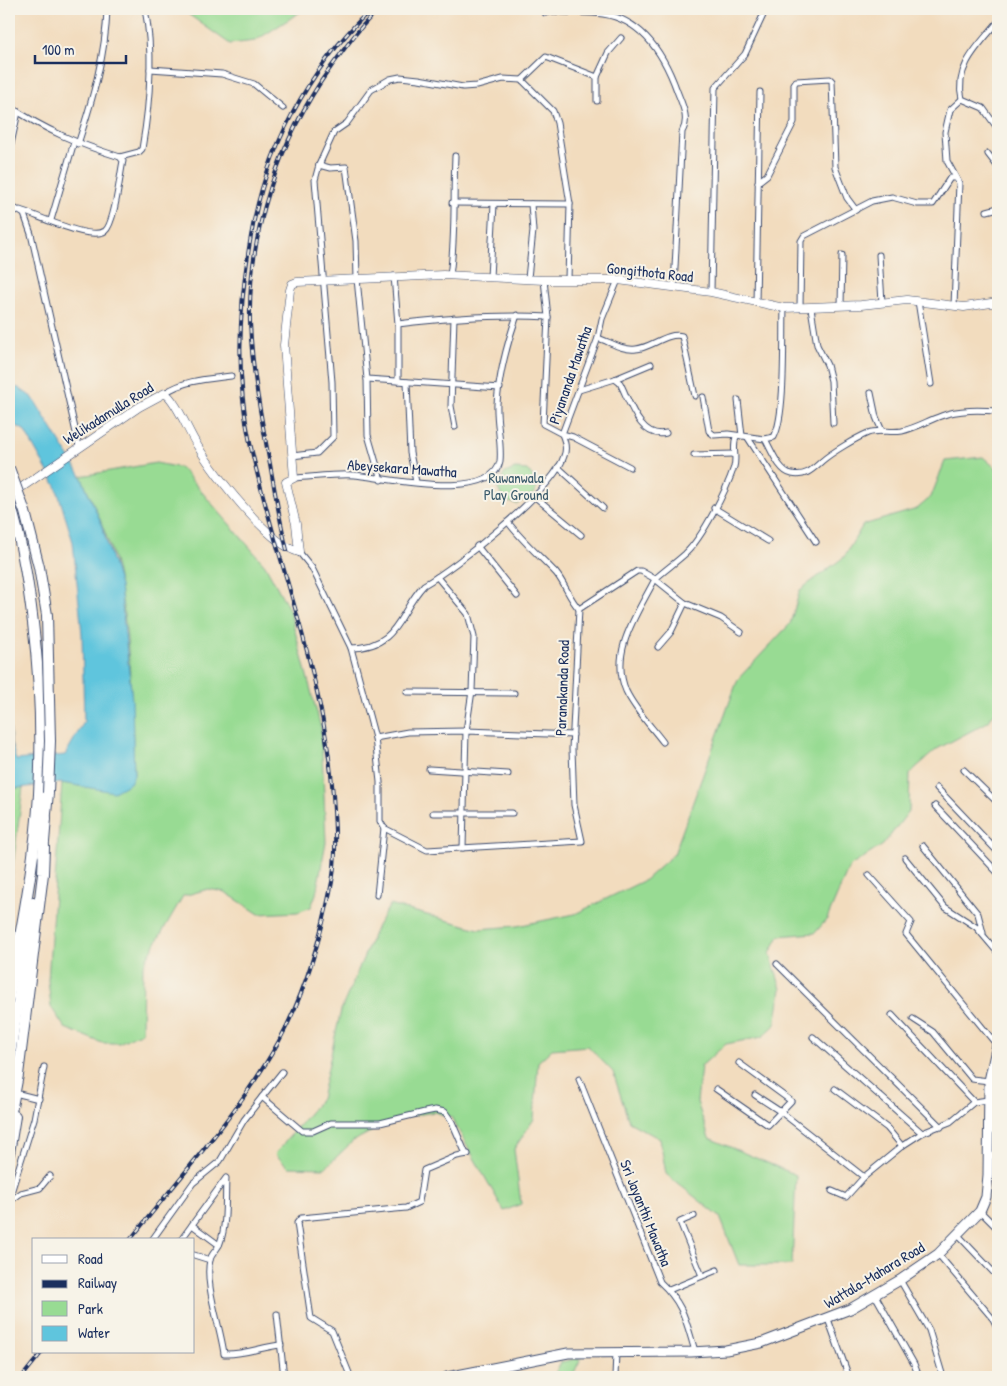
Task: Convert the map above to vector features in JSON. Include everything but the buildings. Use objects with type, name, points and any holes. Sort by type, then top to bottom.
[{"type":"highway","points":[[9,468],[25,512],[39,567],[47,616],[50,741],[26,903],[9,997]]},
{"type":"highway","points":[[9,500],[27,567],[39,669],[43,794],[46,818],[39,952],[14,1093]]},
{"type":"highway","points":[[9,1061],[46,818]]},
{"type":"highway","points":[[9,1153],[14,1093],[44,847]]},
{"type":"highway","points":[[9,1122],[18,1075],[42,882]]},
{"type":"main road","name":"Wattala-Mahara Road","points":[[447,1377],[568,1353],[726,1350],[761,1343],[828,1319],[900,1280],[938,1254],[958,1235],[980,1211],[986,1197],[989,1079],[997,1042]]},
{"type":"street","points":[[51,220],[76,143],[88,113],[106,30],[107,9]]},
{"type":"street","points":[[9,106],[50,132],[76,143],[120,157],[139,152],[142,149],[150,69],[149,29],[144,9]]},
{"type":"street","points":[[711,292],[715,88],[745,54],[766,9]]},
{"type":"street","points":[[545,13],[553,11],[605,15],[625,22],[650,40],[669,68],[686,119],[682,132],[674,287]]},
{"type":"street","points":[[998,22],[967,60],[958,86],[962,99],[983,108],[998,129]]},
{"type":"street","points":[[597,101],[597,77],[608,53],[622,38]]},
{"type":"street","points":[[522,80],[546,57],[597,77]]},
{"type":"street","points":[[150,69],[222,74],[254,84],[284,108]]},
{"type":"street","points":[[437,578],[468,614],[474,637],[472,692],[466,731],[463,848],[427,850],[384,828],[380,821],[380,782],[375,738],[351,648],[312,568],[299,552],[296,524],[286,482],[294,478],[292,456],[317,453],[333,437],[324,280],[314,193],[319,164],[334,132],[346,123],[371,90],[390,79],[400,77],[419,79],[463,87],[477,86],[503,79],[522,80],[553,111],[557,123],[570,204],[568,279]]},
{"type":"street","points":[[758,182],[767,175],[794,122],[794,84],[796,81],[830,79],[832,81],[836,167],[847,198],[856,210]]},
{"type":"street","points":[[756,304],[760,92]]},
{"type":"street","points":[[954,306],[960,196],[959,183],[947,161],[945,132],[950,110],[962,99]]},
{"type":"street","points":[[9,153],[18,112]]},
{"type":"street","points":[[988,154],[998,167]]},
{"type":"street","points":[[450,275],[455,232],[452,203],[455,156]]},
{"type":"street","points":[[9,205],[78,231],[96,233],[104,231],[109,224],[114,207],[123,160],[120,157]]},
{"type":"street","points":[[319,164],[330,168],[346,167],[356,241],[357,279],[367,379],[368,435],[381,480]]},
{"type":"street","points":[[800,308],[801,241],[804,236],[872,201],[892,197],[917,204],[933,204],[939,198],[950,178],[955,178]]},
{"type":"street","points":[[452,203],[570,204]]},
{"type":"street","points":[[490,277],[494,204]]},
{"type":"street","points":[[528,278],[533,232],[531,204]]},
{"type":"street","points":[[987,211],[998,208]]},
{"type":"street","points":[[20,210],[31,234],[40,266],[79,446]]},
{"type":"street","points":[[841,306],[842,255]]},
{"type":"street","points":[[879,255],[882,302]]},
{"type":"street","name":"Gongithota Road","points":[[292,456],[284,345],[290,290],[292,284],[297,282],[394,276],[450,275],[544,280],[618,280],[711,292],[756,304],[784,308],[810,308],[917,300],[954,306],[998,302]]},
{"type":"street","points":[[394,276],[398,324],[398,381]]},
{"type":"street","points":[[544,280],[548,317],[543,424],[562,434],[573,437],[630,468]]},
{"type":"street","name":"Piyananda Mawatha","points":[[351,648],[362,648],[377,644],[388,636],[399,624],[414,595],[424,585],[437,578],[508,522],[534,496],[558,467],[564,456],[565,444],[562,434],[598,338],[602,319],[618,280]]},
{"type":"street","points":[[917,300],[931,384]]},
{"type":"street","points":[[703,397],[709,431],[714,435],[728,434],[765,439],[774,437],[781,408],[784,308]]},
{"type":"street","points":[[810,308],[817,345],[827,365],[831,381],[833,423]]},
{"type":"street","points":[[398,324],[454,318],[516,315],[548,317]]},
{"type":"street","name":"Abeysekara Mawatha","points":[[294,478],[355,475],[381,480],[461,485],[476,483],[491,475],[500,462],[497,404],[505,348],[516,315]]},
{"type":"street","points":[[454,318],[451,406],[455,427]]},
{"type":"street","points":[[598,338],[625,349],[637,349],[671,337],[682,336],[695,396]]},
{"type":"street","points":[[579,390],[615,380],[651,364]]},
{"type":"street","name":"Welikadamulla Road","points":[[9,496],[37,474],[139,407],[174,388],[193,382],[230,376]]},
{"type":"street","points":[[367,379],[500,388]]},
{"type":"street","points":[[615,380],[620,382],[641,424],[650,431],[660,434],[666,433]]},
{"type":"street","points":[[407,382],[410,453],[416,482]]},
{"type":"street","points":[[165,393],[198,447],[237,502],[277,538],[292,550],[299,552]]},
{"type":"street","points":[[871,393],[876,417],[882,432]]},
{"type":"street","points":[[664,742],[626,690],[621,652],[636,613],[655,579],[685,554],[700,536],[730,478],[735,464],[734,454],[739,437],[738,400]]},
{"type":"street","points":[[765,439],[784,470],[791,474],[802,475],[815,469],[821,461],[868,433],[889,433],[916,428],[943,415],[963,411],[998,410]]},
{"type":"street","points":[[748,438],[816,542]]},
{"type":"street","points":[[694,455],[734,454]]},
{"type":"street","points":[[558,467],[603,508]]},
{"type":"street","points":[[534,496],[581,535]]},
{"type":"street","points":[[714,508],[768,541]]},
{"type":"street","points":[[508,522],[519,537],[557,574],[570,599],[579,609],[637,571],[641,571],[655,579],[685,603],[721,618],[741,632]]},
{"type":"street","points":[[477,546],[517,596]]},
{"type":"street","points":[[658,647],[675,626],[685,603]]},
{"type":"street","name":"Paranakanda Road","points":[[463,848],[582,841],[574,805],[573,735],[579,609]]},
{"type":"street","points":[[408,692],[514,693]]},
{"type":"street","points":[[375,738],[408,732],[466,731],[573,735]]},
{"type":"street","points":[[429,769],[508,774]]},
{"type":"street","points":[[964,770],[998,803]]},
{"type":"street","points":[[937,788],[998,852]]},
{"type":"street","points":[[935,806],[998,873]]},
{"type":"street","points":[[433,813],[512,813]]},
{"type":"street","points":[[377,895],[384,828]]},
{"type":"street","points":[[923,846],[978,914],[983,934]]},
{"type":"street","points":[[905,858],[945,907],[976,927],[998,953]]},
{"type":"street","points":[[869,875],[911,922],[906,934],[997,1042]]},
{"type":"street","points":[[777,964],[941,1127]]},
{"type":"street","points":[[892,1015],[974,1102],[988,1104],[998,1113]]},
{"type":"street","points":[[913,1019],[933,1032],[972,1079],[998,1080]]},
{"type":"street","points":[[813,1037],[922,1133]]},
{"type":"street","points":[[716,1089],[768,1125],[791,1101],[739,1063]]},
{"type":"street","points":[[9,1201],[39,1099],[44,1066]]},
{"type":"street","points":[[153,1238],[193,1183],[220,1161],[244,1120],[282,1072]]},
{"type":"street","name":"Sri Jayanthi Mawatha","points":[[579,1079],[660,1282],[669,1290],[681,1307],[694,1351]]},
{"type":"street","points":[[835,1089],[887,1128],[902,1146]]},
{"type":"street","points":[[14,1093],[39,1099]]},
{"type":"street","points":[[755,1095],[781,1112],[864,1177]]},
{"type":"street","points":[[262,1098],[302,1131],[313,1131],[331,1123],[380,1123],[426,1112],[445,1112],[452,1122],[467,1154],[424,1170],[419,1202],[406,1208],[301,1218],[297,1223],[311,1318],[332,1331],[349,1373],[348,1377]]},
{"type":"street","points":[[832,1191],[846,1197],[864,1177],[902,1146],[922,1133],[941,1127],[974,1102]]},
{"type":"street","points":[[988,1155],[998,1157]]},
{"type":"street","points":[[9,1201],[25,1192],[40,1188],[50,1176]]},
{"type":"street","points":[[182,1238],[226,1178],[223,1231],[219,1245],[210,1260],[210,1293],[221,1330],[224,1354],[236,1355],[262,1347],[281,1345]]},
{"type":"street","points":[[980,1211],[998,1229]]},
{"type":"street","points":[[694,1216],[680,1222],[702,1276]]},
{"type":"street","points":[[192,1225],[219,1245]]},
{"type":"street","points":[[958,1235],[998,1277]]},
{"type":"street","points":[[938,1254],[993,1319],[998,1329]]},
{"type":"street","points":[[195,1256],[210,1260]]},
{"type":"street","points":[[669,1290],[717,1270]]},
{"type":"street","points":[[900,1280],[929,1330],[943,1377]]},
{"type":"street","points":[[875,1295],[914,1364],[918,1377]]},
{"type":"street","points":[[277,1314],[284,1377]]},
{"type":"street","points":[[828,1319],[849,1377]]},
{"type":"street","points":[[615,1377],[616,1352]]},
{"type":"green space","points":[[181,9],[305,9],[255,41],[230,44]]},
{"type":"green space","points":[[983,457],[998,470],[998,709],[986,723],[937,749],[910,773],[909,811],[883,845],[849,867],[827,919],[815,933],[779,936],[770,953],[781,989],[775,1025],[762,1037],[726,1044],[701,1066],[697,1102],[709,1138],[796,1175],[792,1265],[739,1265],[720,1217],[666,1174],[660,1139],[629,1122],[613,1072],[588,1046],[552,1049],[538,1062],[534,1119],[514,1149],[521,1204],[504,1211],[451,1117],[434,1112],[398,1118],[353,1141],[325,1168],[288,1167],[275,1154],[321,1099],[341,1010],[377,926],[390,905],[479,929],[517,926],[575,914],[645,880],[674,854],[738,679],[790,624],[800,590],[844,557],[863,525],[917,509],[931,497],[945,461]]},
{"type":"green space","points":[[156,463],[181,468],[265,565],[289,609],[321,728],[326,842],[316,894],[311,907],[298,912],[259,914],[225,892],[208,889],[183,896],[143,965],[142,1032],[119,1043],[102,1043],[65,1028],[51,1007],[48,980],[62,783],[114,791],[134,775],[129,658],[120,588],[114,559],[99,517],[81,476]]},
{"type":"green space","name":"Ruwanwala Play Ground","points":[[515,469],[527,470],[538,482],[535,493],[517,504],[504,501],[496,485],[498,485],[505,473]]},
{"type":"green space","points":[[23,787],[9,897],[9,789]]},
{"type":"green space","points":[[581,1358],[572,1377],[553,1377],[561,1362]]},
{"type":"water","points":[[9,386],[19,388],[33,398],[81,476],[100,520],[120,586],[132,700],[134,775],[130,783],[114,792],[62,783],[9,789],[9,691],[11,743],[16,760],[65,755],[84,722],[82,634],[73,542],[56,486],[24,430],[9,422]]},
{"type":"railway","points":[[132,1238],[228,1118],[263,1068],[279,1041],[289,1022],[312,964],[332,882],[335,861],[335,828],[328,750],[310,661],[250,443],[242,392],[241,313],[251,236],[258,204],[279,142],[293,113],[327,58],[371,9]]},
{"type":"railway","points":[[287,550],[257,394],[250,322],[254,255],[270,188],[296,125],[331,67],[359,30],[379,9]]},
{"type":"railway","points":[[22,1377],[40,1354]]}]
